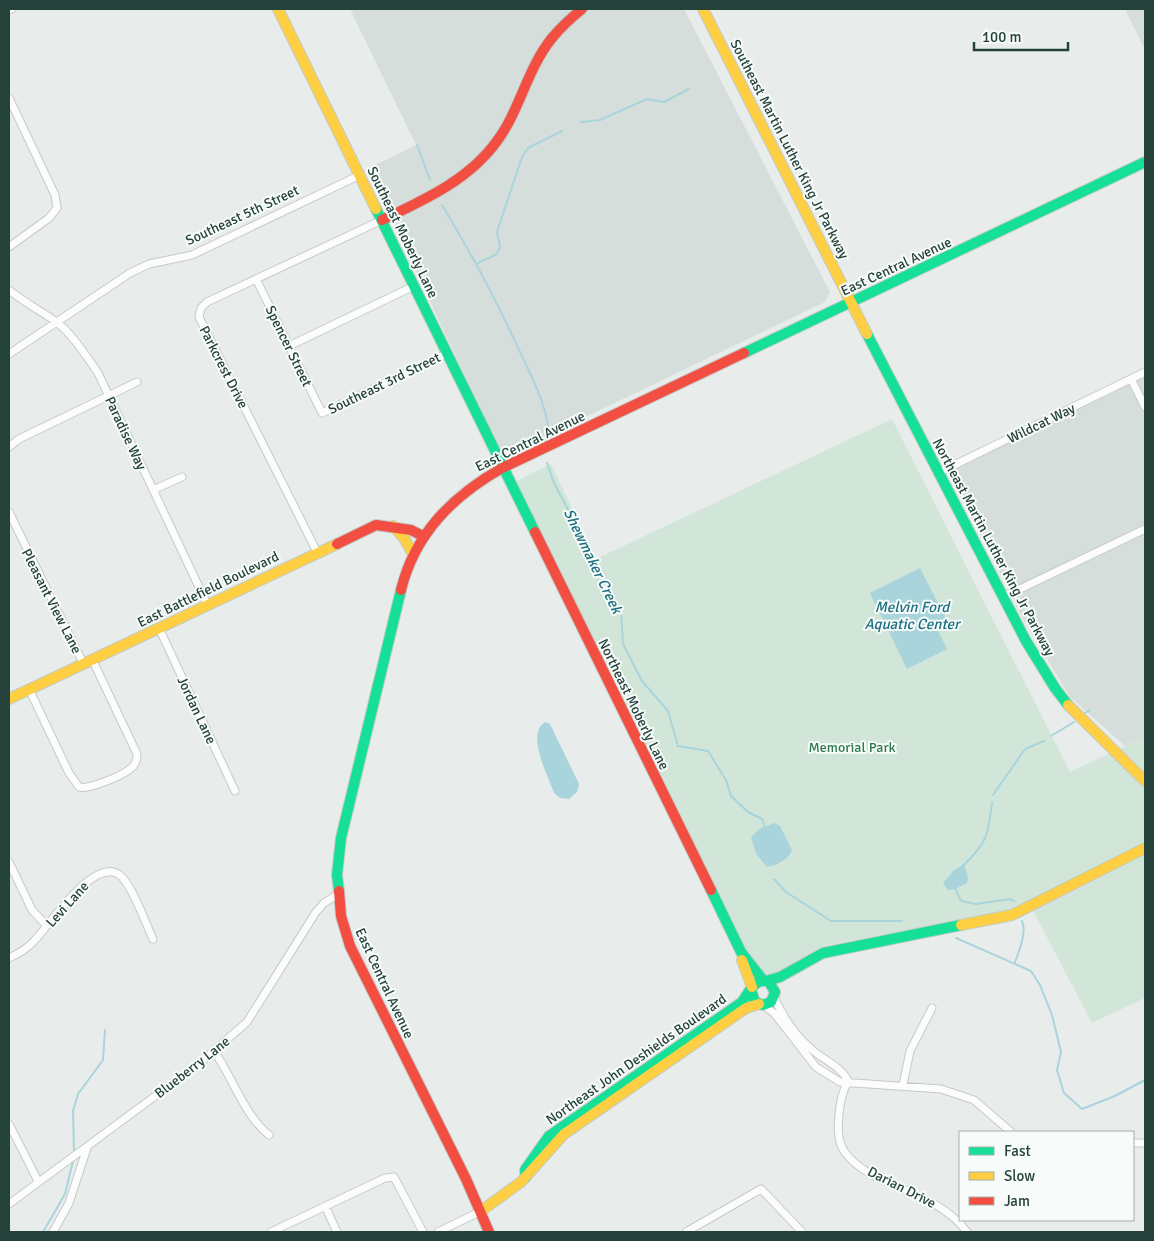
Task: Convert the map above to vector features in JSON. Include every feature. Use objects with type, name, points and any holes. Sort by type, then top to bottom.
[{"type":"street","name":"Southeast Moberly Lane","points":[[278,9],[502,468]]},
{"type":"street","points":[[382,220],[458,181],[482,160],[502,134],[549,39],[582,9]]},
{"type":"street","name":"Southeast Martin Luther King Jr Parkway","points":[[703,9],[852,302]]},
{"type":"street","points":[[9,98],[55,195],[57,208],[49,218],[9,248]]},
{"type":"street","name":"East Central Avenue","points":[[488,1232],[481,1211],[350,946],[337,895],[337,875],[345,820],[402,585],[413,554],[423,536],[442,512],[459,495],[502,468],[1145,162]]},
{"type":"street","name":"Southeast 5th Street","points":[[9,354],[136,270],[149,264],[192,255],[360,175]]},
{"type":"street","name":"Parkcrest Drive","points":[[317,552],[199,317],[201,308],[207,302],[382,220]]},
{"type":"street","name":"Spencer Street","points":[[256,279],[322,413]]},
{"type":"street","points":[[289,346],[414,286]]},
{"type":"street","name":"Paradise Way","points":[[9,290],[31,307],[56,322],[84,352],[109,396],[207,604]]},
{"type":"street","name":"Northeast Martin Luther King Jr Parkway","points":[[852,302],[1002,597],[1054,687],[1074,714],[1145,781]]},
{"type":"street","name":"Southeast 3rd Street","points":[[322,413],[446,354]]},
{"type":"street","name":"Wildcat Way","points":[[938,473],[1145,372]]},
{"type":"street","points":[[1131,379],[1145,407]]},
{"type":"street","points":[[9,447],[19,439],[137,382]]},
{"type":"street","name":"Northeast Moberly Lane","points":[[502,468],[741,952],[751,988]]},
{"type":"street","points":[[153,490],[182,477]]},
{"type":"street","name":"Pleasant View Lane","points":[[9,512],[10,523],[88,661],[137,754],[136,761],[130,770],[90,788],[79,787],[69,773],[29,689]]},
{"type":"street","name":"East Battlefield Boulevard","points":[[9,699],[376,525],[411,530],[423,536]]},
{"type":"street","points":[[393,526],[404,538],[413,554]]},
{"type":"street","points":[[1002,597],[1145,529]]},
{"type":"street","name":"Jordan Lane","points":[[159,628],[235,791]]},
{"type":"street","points":[[1010,1131],[974,1100],[941,1089],[848,1081],[840,1082],[816,1067],[774,1013],[754,1000],[751,988],[756,982],[780,977],[823,953],[1012,916],[1145,848]]},
{"type":"street","points":[[9,862],[32,910],[47,926]]},
{"type":"street","name":"Levi Lane","points":[[9,958],[34,942],[89,879],[100,873],[112,871],[124,879],[153,940]]},
{"type":"street","name":"Blueberry Lane","points":[[9,1204],[38,1181],[87,1148],[214,1051],[247,1022],[316,912],[324,903],[337,895]]},
{"type":"street","name":"Northeast Moberly Lane","points":[[741,952],[764,980]]},
{"type":"street","points":[[761,1005],[771,1002],[774,995],[806,963]]},
{"type":"street","points":[[764,980],[772,985],[774,995],[790,1024],[809,1048],[844,1072],[848,1081]]},
{"type":"street","name":"Northeast John Deshields Boulevard","points":[[526,1177],[525,1170],[549,1136],[742,1002],[751,988]]},
{"type":"street","name":"Northeast John Deshields Boulevard","points":[[481,1211],[514,1188],[526,1177],[553,1142],[746,1008],[761,1005]]},
{"type":"street","points":[[903,1085],[910,1050],[932,1008]]},
{"type":"street","points":[[214,1051],[257,1125],[269,1135]]},
{"type":"street","name":"Darian Drive","points":[[848,1081],[840,1099],[838,1126],[840,1141],[845,1152],[858,1164],[876,1176],[938,1205],[958,1220],[967,1232]]},
{"type":"street","points":[[9,1124],[38,1181]]},
{"type":"street","points":[[53,1232],[69,1203],[87,1148]]},
{"type":"street","points":[[271,1232],[384,1178],[394,1177],[423,1232]]},
{"type":"street","points":[[686,1232],[761,1189],[802,1232]]},
{"type":"street","points":[[325,1206],[336,1232]]},
{"type":"street","points":[[438,1232],[481,1211]]},
{"type":"shaded area","points":[[350,9],[684,9],[830,292],[825,302],[515,451],[499,447],[367,169],[416,145]]},
{"type":"shaded area","points":[[1125,9],[1145,9],[1145,50]]},
{"type":"shaded area","points":[[1145,375],[1145,737],[1125,746],[1070,697],[1024,621],[950,472]]},
{"type":"green space","name":"Memorial Park","points":[[892,419],[1070,772],[1145,737],[1145,998],[1092,1023],[1028,901],[1005,911],[824,946],[768,977],[756,970],[518,487],[517,481],[551,464],[596,559]]},
{"type":"water","name":"Melvin Ford Aquatic Center","points":[[920,568],[938,603],[940,602],[948,625],[938,631],[947,649],[907,669],[870,593]]},
{"type":"water","points":[[545,722],[550,724],[579,784],[577,792],[569,799],[560,798],[554,793],[540,756],[537,736],[539,728]]},
{"type":"water","points":[[774,823],[780,826],[792,850],[782,862],[767,867],[756,854],[751,837],[759,829]]},
{"type":"water","points":[[964,864],[968,878],[967,883],[948,890],[943,883],[954,870]]},
{"type":"waterway","points":[[581,122],[600,120],[647,99],[664,102],[689,89]]},
{"type":"waterway","points":[[478,263],[497,254],[500,246],[497,232],[522,157],[528,148],[562,131]]},
{"type":"waterway","name":"Shewmaker Creek","points":[[417,145],[430,180]]},
{"type":"waterway","name":"Shewmaker Creek","points":[[442,205],[483,276],[510,331],[537,390],[545,411],[549,432]]},
{"type":"waterway","name":"Shewmaker Creek","points":[[547,463],[554,483],[621,611],[623,644],[642,681],[668,711],[678,746],[708,751],[726,780],[731,796],[748,812],[762,819],[765,827]]},
{"type":"waterway","points":[[1085,713],[1090,710]]},
{"type":"waterway","points":[[1051,736],[1074,722]]},
{"type":"waterway","points":[[993,795],[1025,749],[1044,741]]},
{"type":"waterway","points":[[964,865],[978,850],[985,838],[992,803]]},
{"type":"waterway","name":"Shewmaker Creek","points":[[774,879],[786,892],[831,921],[902,921]]},
{"type":"waterway","points":[[955,888],[961,901],[976,904],[1010,899],[1014,901]]},
{"type":"waterway","points":[[1015,962],[1023,936],[1022,921]]},
{"type":"waterway","name":"Shewmaker Creek","points":[[956,938],[1031,971],[1040,985],[1052,1015],[1061,1052],[1057,1070],[1064,1093],[1082,1109],[1115,1096],[1145,1080]]},
{"type":"waterway","points":[[74,1150],[73,1111],[78,1094],[103,1060],[105,1030]]},
{"type":"waterway","points":[[43,1232],[65,1194],[73,1161]]},
{"type":"traffic: fast","points":[[744,353],[1145,162]]},
{"type":"traffic: fast","points":[[376,209],[535,532]]},
{"type":"traffic: fast","points":[[867,334],[1026,641],[1055,688],[1068,705]]},
{"type":"traffic: fast","points":[[339,891],[337,875],[341,838],[401,590]]},
{"type":"traffic: fast","points":[[711,890],[741,952],[763,980]]},
{"type":"traffic: fast","points":[[766,981],[780,977],[823,953],[961,925]]},
{"type":"traffic: fast","points":[[526,1177],[525,1170],[549,1136],[742,1002],[756,983],[769,982],[775,992],[771,1002],[763,1005],[755,1002],[751,990]]},
{"type":"traffic: slow","points":[[278,9],[376,209]]},
{"type":"traffic: slow","points":[[703,9],[867,334]]},
{"type":"traffic: slow","points":[[393,526],[404,538],[413,554]]},
{"type":"traffic: slow","points":[[9,699],[337,544]]},
{"type":"traffic: slow","points":[[1068,705],[1145,781]]},
{"type":"traffic: slow","points":[[961,925],[1012,915],[1145,848]]},
{"type":"traffic: slow","points":[[742,960],[752,987]]},
{"type":"traffic: slow","points":[[481,1211],[521,1182],[564,1134],[746,1008],[759,1004]]},
{"type":"traffic: jam","points":[[382,220],[445,188],[486,155],[505,129],[543,50],[559,30],[582,9]]},
{"type":"traffic: jam","points":[[401,590],[407,570],[426,534],[452,504],[484,479],[502,468],[744,353]]},
{"type":"traffic: jam","points":[[337,544],[376,525],[411,530],[423,536]]},
{"type":"traffic: jam","points":[[535,532],[711,890]]},
{"type":"traffic: jam","points":[[339,891],[341,916],[350,946],[466,1179],[489,1232]]}]
